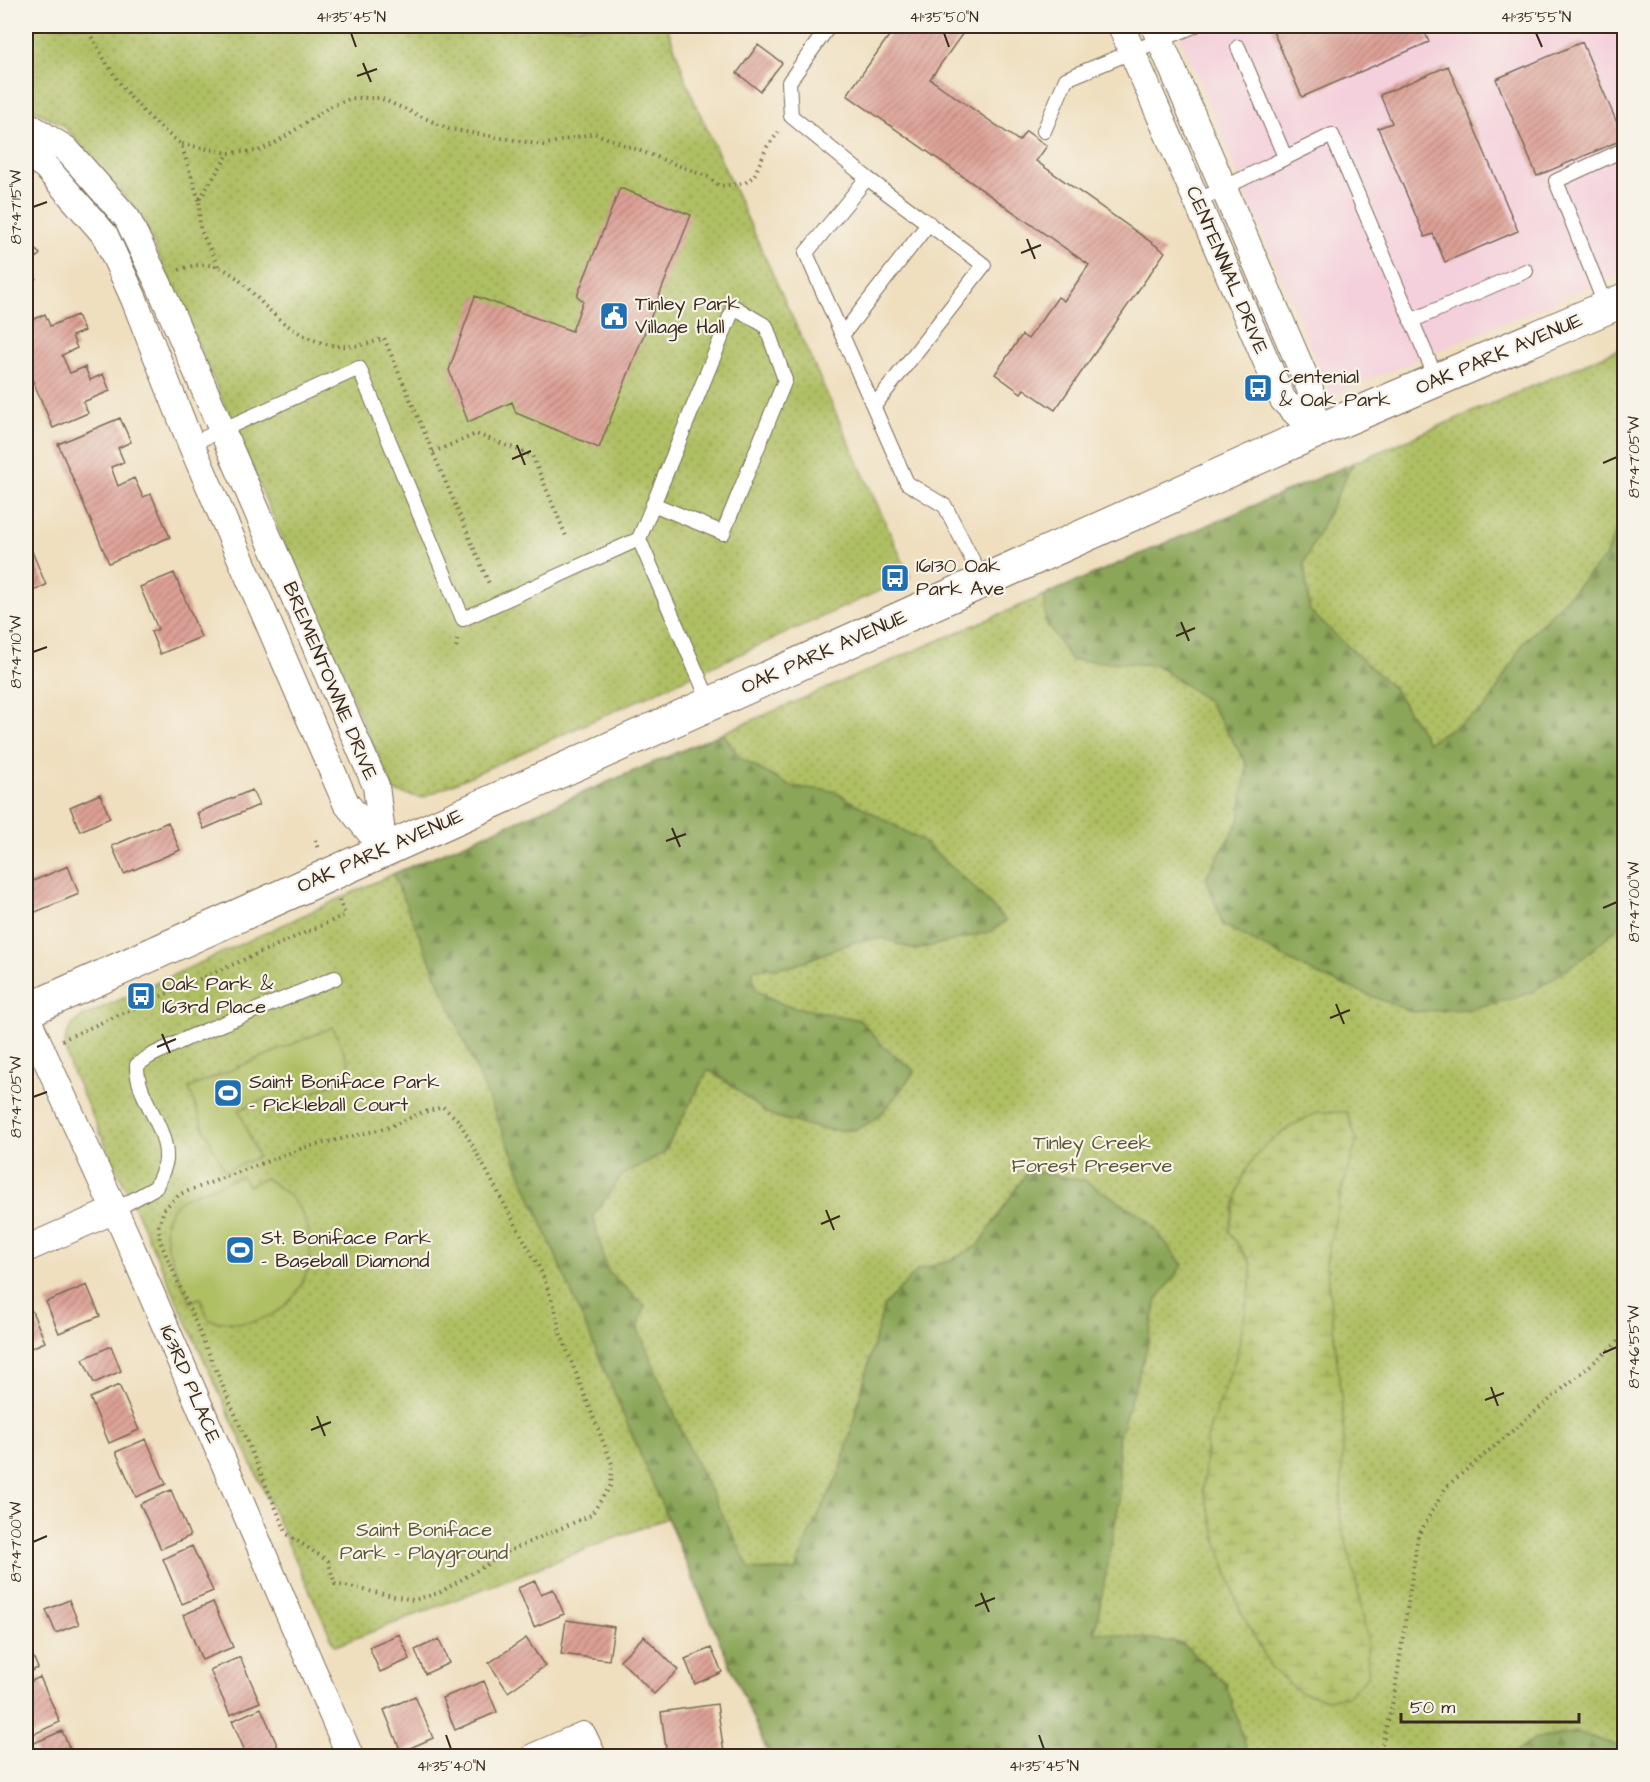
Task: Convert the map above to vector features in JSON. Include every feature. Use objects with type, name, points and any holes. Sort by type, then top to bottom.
[{"type":"street","name":"CENTENNIAL DRIVE","points":[[1121,26],[1283,400],[1315,432]]},
{"type":"street","name":"CENTENNIAL DRIVE","points":[[1157,33],[1310,389],[1315,432]]},
{"type":"street","name":"BREMENTOWNE DRIVE","points":[[26,124],[66,149],[127,218],[160,287],[376,786],[384,850]]},
{"type":"street","name":"BREMENTOWNE DRIVE","points":[[26,154],[45,166],[105,235],[134,299],[191,444],[346,803],[384,850]]},
{"type":"street","points":[[134,299],[160,287]]},
{"type":"street","name":"OAK PARK AVENUE","points":[[26,1013],[1315,432],[1615,304]]},
{"type":"street","name":"163RD PLACE","points":[[26,1013],[115,1210],[350,1756]]},
{"type":"street","points":[[26,1249],[115,1210]]},
{"type":"street","points":[[535,1756],[588,1746]]},
{"type":"lane","points":[[829,26],[789,82],[791,116],[867,178],[984,265],[874,406]]},
{"type":"lane","points":[[1044,131],[1066,79],[1132,52],[1157,33],[1194,26]]},
{"type":"lane","points":[[1238,47],[1285,157]]},
{"type":"lane","points":[[1197,201],[1332,135],[1437,380]]},
{"type":"lane","points":[[1615,304],[1556,181],[1621,152],[1624,160]]},
{"type":"lane","points":[[867,178],[806,253],[907,483],[945,506],[983,581]]},
{"type":"lane","points":[[843,334],[929,223]]},
{"type":"lane","points":[[1411,321],[1526,271]]},
{"type":"lane","points":[[191,444],[359,368],[463,619],[639,539],[653,504],[734,308],[765,326],[785,381],[723,533],[653,504]]},
{"type":"lane","points":[[639,539],[710,704]]},
{"type":"lane","points":[[115,1210],[156,1187],[166,1160],[159,1130],[136,1080],[136,1065],[190,1037],[334,978]]},
{"type":"path","points":[[86,26],[112,76],[153,123],[181,144],[229,153],[258,151],[277,142],[329,107],[352,98],[380,98],[449,129],[543,145],[594,133],[708,177],[720,186],[745,183],[754,176],[767,147]]},
{"type":"path","points":[[181,144],[199,200],[200,229],[218,266]]},
{"type":"path","points":[[199,200],[229,153]]},
{"type":"path","points":[[433,452],[476,434],[532,456],[566,536]]},
{"type":"path","points":[[64,1039],[345,915]]},
{"type":"path","points":[[443,1107],[459,1121],[541,1271],[555,1308],[560,1333],[612,1464],[611,1485],[591,1515],[509,1551],[439,1593],[412,1600],[335,1584],[328,1561],[287,1534],[160,1242],[159,1226],[164,1209],[180,1194],[303,1148],[387,1128],[443,1107]]},
{"type":"path","points":[[1378,1756],[1394,1697],[1418,1536],[1446,1487],[1624,1337]]},
{"type":"shaded area","points":[[1176,26],[1624,26],[1624,272],[1331,396]]},
{"type":"green space","points":[[26,26],[667,26],[691,94],[910,577],[422,798],[393,791],[142,217],[63,125],[26,106]]},
{"type":"green space","name":"Tinley Creek Forest Preserve","points":[[1624,347],[1624,1756],[769,1756],[667,1518],[335,1646],[70,1067],[65,1040],[74,1023],[80,1018],[393,874]]},
{"type":"green space","points":[[1353,463],[1304,563],[1310,611],[1395,690],[1428,742],[1486,708],[1524,642],[1605,557],[1624,513],[1624,922],[1583,958],[1531,993],[1471,1009],[1412,1012],[1318,975],[1223,925],[1206,877],[1239,821],[1247,764],[1208,701],[1156,665],[1071,660],[1045,621],[1045,595]]},
{"type":"green space","points":[[723,733],[740,758],[790,786],[833,791],[921,840],[970,883],[1006,921],[989,932],[915,950],[883,938],[853,942],[793,966],[752,970],[756,990],[784,1005],[860,1020],[884,1047],[915,1071],[881,1114],[870,1123],[858,1128],[843,1130],[825,1129],[771,1115],[708,1070],[664,1153],[622,1175],[593,1216],[607,1271],[645,1306],[638,1329],[692,1455],[750,1569],[795,1571],[808,1536],[840,1472],[884,1305],[919,1269],[949,1261],[979,1245],[1028,1170],[1086,1181],[1147,1219],[1183,1265],[1157,1300],[1146,1351],[1118,1440],[1120,1497],[1095,1632],[1182,1643],[1226,1684],[1249,1756],[769,1756],[393,874]]},
{"type":"green space","points":[[333,1027],[354,1075],[273,1109],[268,1098],[239,1110],[258,1157],[225,1171],[202,1124],[189,1088]]},
{"type":"green space","points":[[1318,1112],[1347,1112],[1357,1141],[1342,1188],[1326,1262],[1344,1424],[1340,1519],[1367,1637],[1368,1676],[1348,1696],[1325,1699],[1300,1692],[1272,1669],[1239,1608],[1203,1490],[1207,1437],[1237,1354],[1250,1289],[1251,1264],[1229,1232],[1239,1188],[1246,1170],[1262,1149],[1294,1124]]},
{"type":"green space","name":"St. Boniface Park - Baseball Diamond","points":[[242,1176],[248,1186],[265,1178],[284,1191],[296,1203],[307,1225],[310,1244],[309,1261],[296,1294],[284,1307],[268,1316],[245,1323],[209,1320],[200,1298],[190,1302],[168,1249],[166,1222],[171,1210],[181,1200]]},
{"type":"green space","points":[[1577,1732],[1624,1748],[1624,1756],[1513,1756],[1514,1753],[1536,1739]]},
{"type":"building","points":[[896,26],[968,26],[930,79],[1019,141],[1026,131],[1047,146],[1036,161],[1165,252],[1055,410],[1024,389],[1021,393],[995,374],[1022,335],[1028,339],[1058,297],[1064,301],[1089,265],[847,95]]},
{"type":"building","points":[[1279,26],[1422,26],[1429,42],[1302,97],[1272,29]]},
{"type":"building","points":[[1582,42],[1624,139],[1537,176],[1496,79]]},
{"type":"building","points":[[758,45],[782,63],[760,91],[737,73]]},
{"type":"building","points":[[1448,66],[1518,231],[1445,262],[1433,234],[1425,237],[1378,128],[1392,123],[1380,95]]},
{"type":"building","name":"Tinley Park Village Hall","points":[[620,188],[691,215],[599,448],[516,413],[512,402],[468,422],[449,370],[475,296],[572,331],[583,301],[577,296]]},
{"type":"building","points":[[27,242],[40,254],[26,269]]},
{"type":"building","points":[[26,269],[36,278],[26,289]]},
{"type":"building","points":[[45,314],[50,326],[77,315],[84,331],[72,336],[77,348],[62,355],[70,373],[85,367],[90,380],[103,374],[110,391],[83,402],[88,413],[53,428],[26,365],[26,323]]},
{"type":"building","points":[[120,418],[131,442],[118,448],[124,462],[111,467],[118,486],[134,478],[143,497],[151,494],[170,537],[109,563],[58,444]]},
{"type":"building","points":[[26,537],[46,585],[26,594]]},
{"type":"building","points":[[174,573],[201,637],[160,654],[151,632],[158,629],[140,587]]},
{"type":"building","points":[[252,790],[259,805],[204,829],[197,813]]},
{"type":"building","points":[[100,794],[110,818],[80,831],[70,807]]},
{"type":"building","points":[[168,822],[180,850],[124,874],[112,846]]},
{"type":"building","points":[[68,866],[79,894],[26,916],[26,884]]},
{"type":"building","points":[[87,1285],[100,1316],[59,1333],[46,1302]]},
{"type":"building","points":[[32,1311],[45,1342],[26,1350],[26,1313]]},
{"type":"building","points":[[111,1346],[121,1371],[94,1383],[83,1359]]},
{"type":"building","points":[[119,1385],[139,1430],[109,1443],[90,1398]]},
{"type":"building","points":[[146,1439],[166,1484],[136,1497],[116,1452]]},
{"type":"building","points":[[171,1490],[190,1536],[161,1549],[140,1504]]},
{"type":"building","points":[[192,1546],[213,1591],[182,1604],[163,1559]]},
{"type":"building","points":[[535,1581],[541,1594],[553,1589],[564,1614],[534,1627],[518,1588]]},
{"type":"building","points":[[69,1600],[79,1624],[56,1633],[46,1610]]},
{"type":"building","points":[[213,1602],[233,1647],[202,1660],[183,1615]]},
{"type":"building","points":[[566,1620],[614,1627],[609,1660],[561,1654]]},
{"type":"building","points":[[399,1634],[410,1659],[380,1672],[369,1647]]},
{"type":"building","points":[[644,1636],[678,1670],[654,1694],[620,1660]]},
{"type":"building","points":[[526,1638],[545,1666],[508,1692],[489,1663]]},
{"type":"building","points":[[439,1639],[449,1663],[425,1674],[415,1650]]},
{"type":"building","points":[[26,1640],[38,1668],[26,1673]]},
{"type":"building","points":[[711,1648],[722,1672],[695,1684],[685,1659]]},
{"type":"building","points":[[240,1657],[260,1702],[230,1715],[210,1670]]},
{"type":"building","points":[[40,1677],[60,1722],[30,1736],[26,1725],[26,1684]]},
{"type":"building","points":[[484,1681],[497,1712],[455,1730],[442,1698]]},
{"type":"building","points":[[415,1696],[433,1738],[401,1752],[384,1710]]},
{"type":"building","points":[[717,1704],[724,1753],[667,1756],[661,1712]]},
{"type":"building","points":[[261,1708],[281,1754],[247,1756],[232,1721]]},
{"type":"building","points":[[62,1731],[73,1756],[37,1756],[32,1744]]},
{"type":"place","name":"Tinley Park Village Hall","points":[[614,316]]},
{"type":"place","name":"Centenial & Oak Park","points":[[1258,388]]},
{"type":"place","name":"16130 Oak Park Ave","points":[[895,578]]},
{"type":"place","name":"Oak Park & 163rd Place","points":[[141,996]]},
{"type":"place","name":"Saint Boniface Park - Pickleball Court","points":[[228,1093]]},
{"type":"place","name":"St. Boniface Park - Baseball Diamond","points":[[240,1250]]},
{"type":"park label","name":"Saint Boniface Park - Playground","points":[[424,1542]]}]
